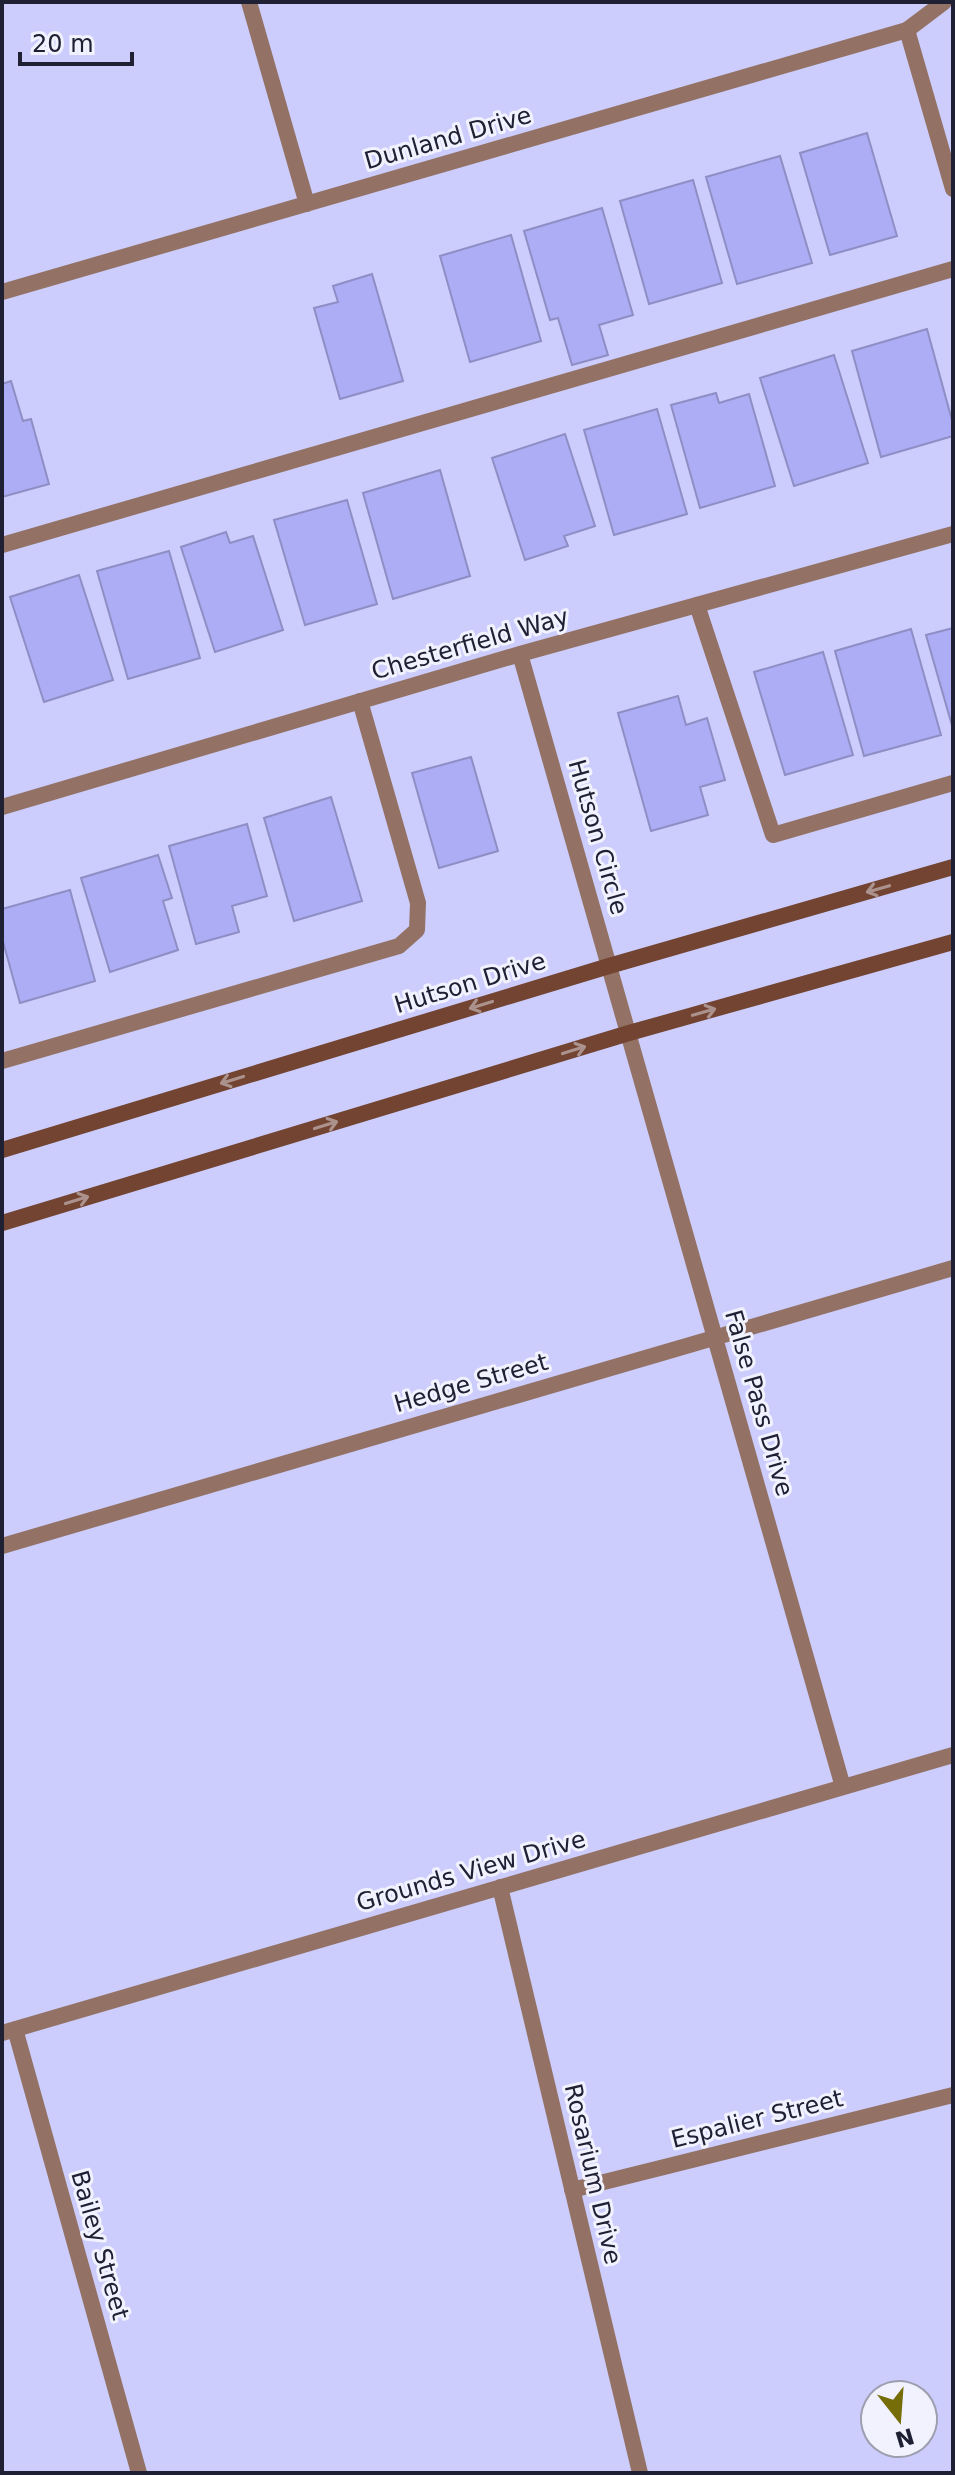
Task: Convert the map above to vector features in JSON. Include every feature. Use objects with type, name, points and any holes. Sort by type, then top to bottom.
[{"type":"street","points":[[249,2],[307,204]]},
{"type":"street","points":[[944,2],[907,30],[953,189]]},
{"type":"street","name":"Dunland Drive","points":[[2,292],[907,30]]},
{"type":"street","points":[[2,545],[953,269]]},
{"type":"street","name":"Chesterfield Way","points":[[2,807],[520,654],[953,534]]},
{"type":"street","points":[[697,605],[773,835],[953,783]]},
{"type":"street","name":"Hutson Circle","points":[[520,654],[629,1033]]},
{"type":"street","points":[[2,1061],[399,946],[417,930],[418,903],[360,701]]},
{"type":"street","name":"Hutson Drive","points":[[2,1150],[609,966],[953,867]]},
{"type":"street","points":[[2,1223],[629,1033],[953,942]]},
{"type":"street","name":"False Pass Drive","points":[[629,1033],[843,1787]]},
{"type":"street","name":"Hedge Street","points":[[2,1546],[953,1268]]},
{"type":"street","name":"Grounds View Drive","points":[[8,2031],[953,1755]]},
{"type":"street","name":"Rosarium Drive","points":[[500,1887],[640,2473]]},
{"type":"street","name":"Bailey Street","points":[[8,2031],[139,2473]]},
{"type":"street","name":"Espalier Street","points":[[572,2190],[953,2095]]},
{"type":"building","points":[[867,133],[897,236],[830,255],[800,153]]},
{"type":"building","points":[[780,156],[812,263],[737,284],[706,177]]},
{"type":"building","points":[[693,180],[722,283],[649,304],[620,201]]},
{"type":"building","points":[[602,208],[633,315],[599,325],[608,355],[572,365],[558,318],[550,320],[524,231]]},
{"type":"building","points":[[511,235],[541,341],[470,362],[440,256]]},
{"type":"building","points":[[372,274],[403,381],[340,399],[314,308],[338,302],[333,286]]},
{"type":"building","points":[[927,329],[953,424],[953,436],[881,457],[852,351]]},
{"type":"building","points":[[834,355],[868,463],[794,486],[760,378]]},
{"type":"building","points":[[11,381],[23,421],[31,419],[49,484],[2,497],[2,384]]},
{"type":"building","points":[[716,393],[719,403],[749,394],[775,486],[700,508],[671,405]]},
{"type":"building","points":[[657,409],[687,514],[614,535],[584,430]]},
{"type":"building","points":[[565,434],[595,526],[564,536],[568,546],[525,560],[492,458]]},
{"type":"building","points":[[440,470],[470,576],[393,599],[363,493]]},
{"type":"building","points":[[347,500],[377,604],[305,625],[274,520]]},
{"type":"building","points":[[226,532],[230,543],[253,536],[283,630],[215,652],[181,547]]},
{"type":"building","points":[[169,551],[200,658],[128,679],[97,571]]},
{"type":"building","points":[[79,575],[113,680],[44,702],[10,597]]},
{"type":"building","points":[[953,628],[953,729],[926,635]]},
{"type":"building","points":[[911,629],[941,735],[864,756],[835,651]]},
{"type":"building","points":[[823,652],[853,755],[785,775],[754,672]]},
{"type":"building","points":[[678,696],[686,725],[707,718],[725,780],[700,787],[708,815],[651,831],[618,713]]},
{"type":"building","points":[[471,757],[498,851],[439,868],[412,773]]},
{"type":"building","points":[[331,797],[362,901],[294,921],[264,818]]},
{"type":"building","points":[[247,824],[267,896],[232,906],[239,932],[196,944],[169,846]]},
{"type":"building","points":[[158,855],[172,898],[163,901],[178,950],[110,972],[81,878]]},
{"type":"building","points":[[70,890],[95,981],[20,1003],[2,938],[2,909]]}]
